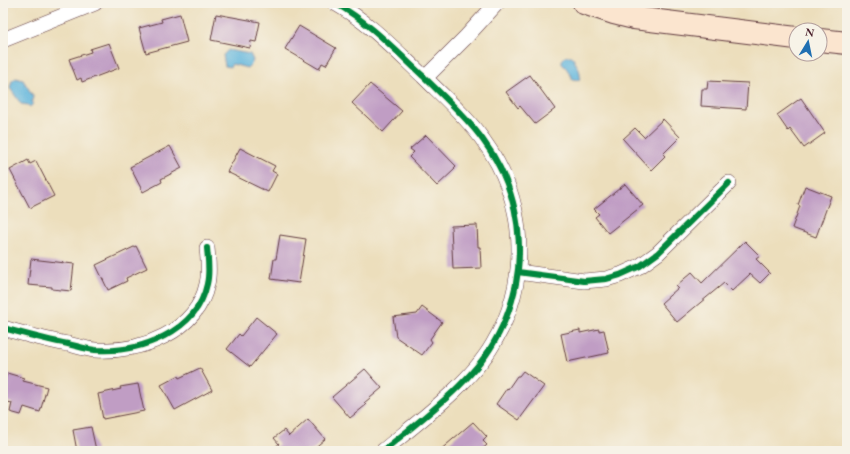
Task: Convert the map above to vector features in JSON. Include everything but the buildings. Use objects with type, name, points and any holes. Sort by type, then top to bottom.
[{"type":"main road","points":[[584,3],[614,13],[648,20],[788,37]]},
{"type":"main road","points":[[828,41],[847,43]]},
{"type":"street","points":[[3,40],[95,3]]},
{"type":"street","points":[[336,3],[378,32],[443,96],[483,139],[507,182],[515,206],[519,231],[520,256],[512,302],[504,324],[493,346],[457,388],[383,451]]},
{"type":"street","points":[[425,78],[497,3]]},
{"type":"street","points":[[518,272],[584,281],[606,279],[620,275],[640,266],[658,253],[729,183]]},
{"type":"street","points":[[3,328],[94,350],[130,348],[152,342],[166,336],[184,322],[197,307],[208,283],[206,248]]},
{"type":"water","points":[[228,50],[250,54],[253,60],[252,63],[247,68],[232,64],[230,67],[225,66],[223,55]]},
{"type":"water","points":[[566,56],[572,56],[580,74],[579,80],[572,79],[572,76],[562,64],[562,60]]},
{"type":"water","points":[[16,78],[23,80],[33,96],[33,104],[30,107],[28,105],[21,104],[10,88],[12,81]]},
{"type":"cycle path","points":[[335,3],[359,19],[381,37],[447,99],[477,131],[498,163],[508,188],[516,214],[519,240],[518,267],[514,294],[505,319],[493,344],[483,359],[458,388],[428,415],[383,451]]},
{"type":"cycle path","points":[[518,272],[584,281],[606,279],[620,275],[640,266],[658,253],[729,183]]},
{"type":"cycle path","points":[[3,328],[95,350],[130,348],[148,343],[179,327],[192,315],[201,301],[207,284],[207,248]]}]
